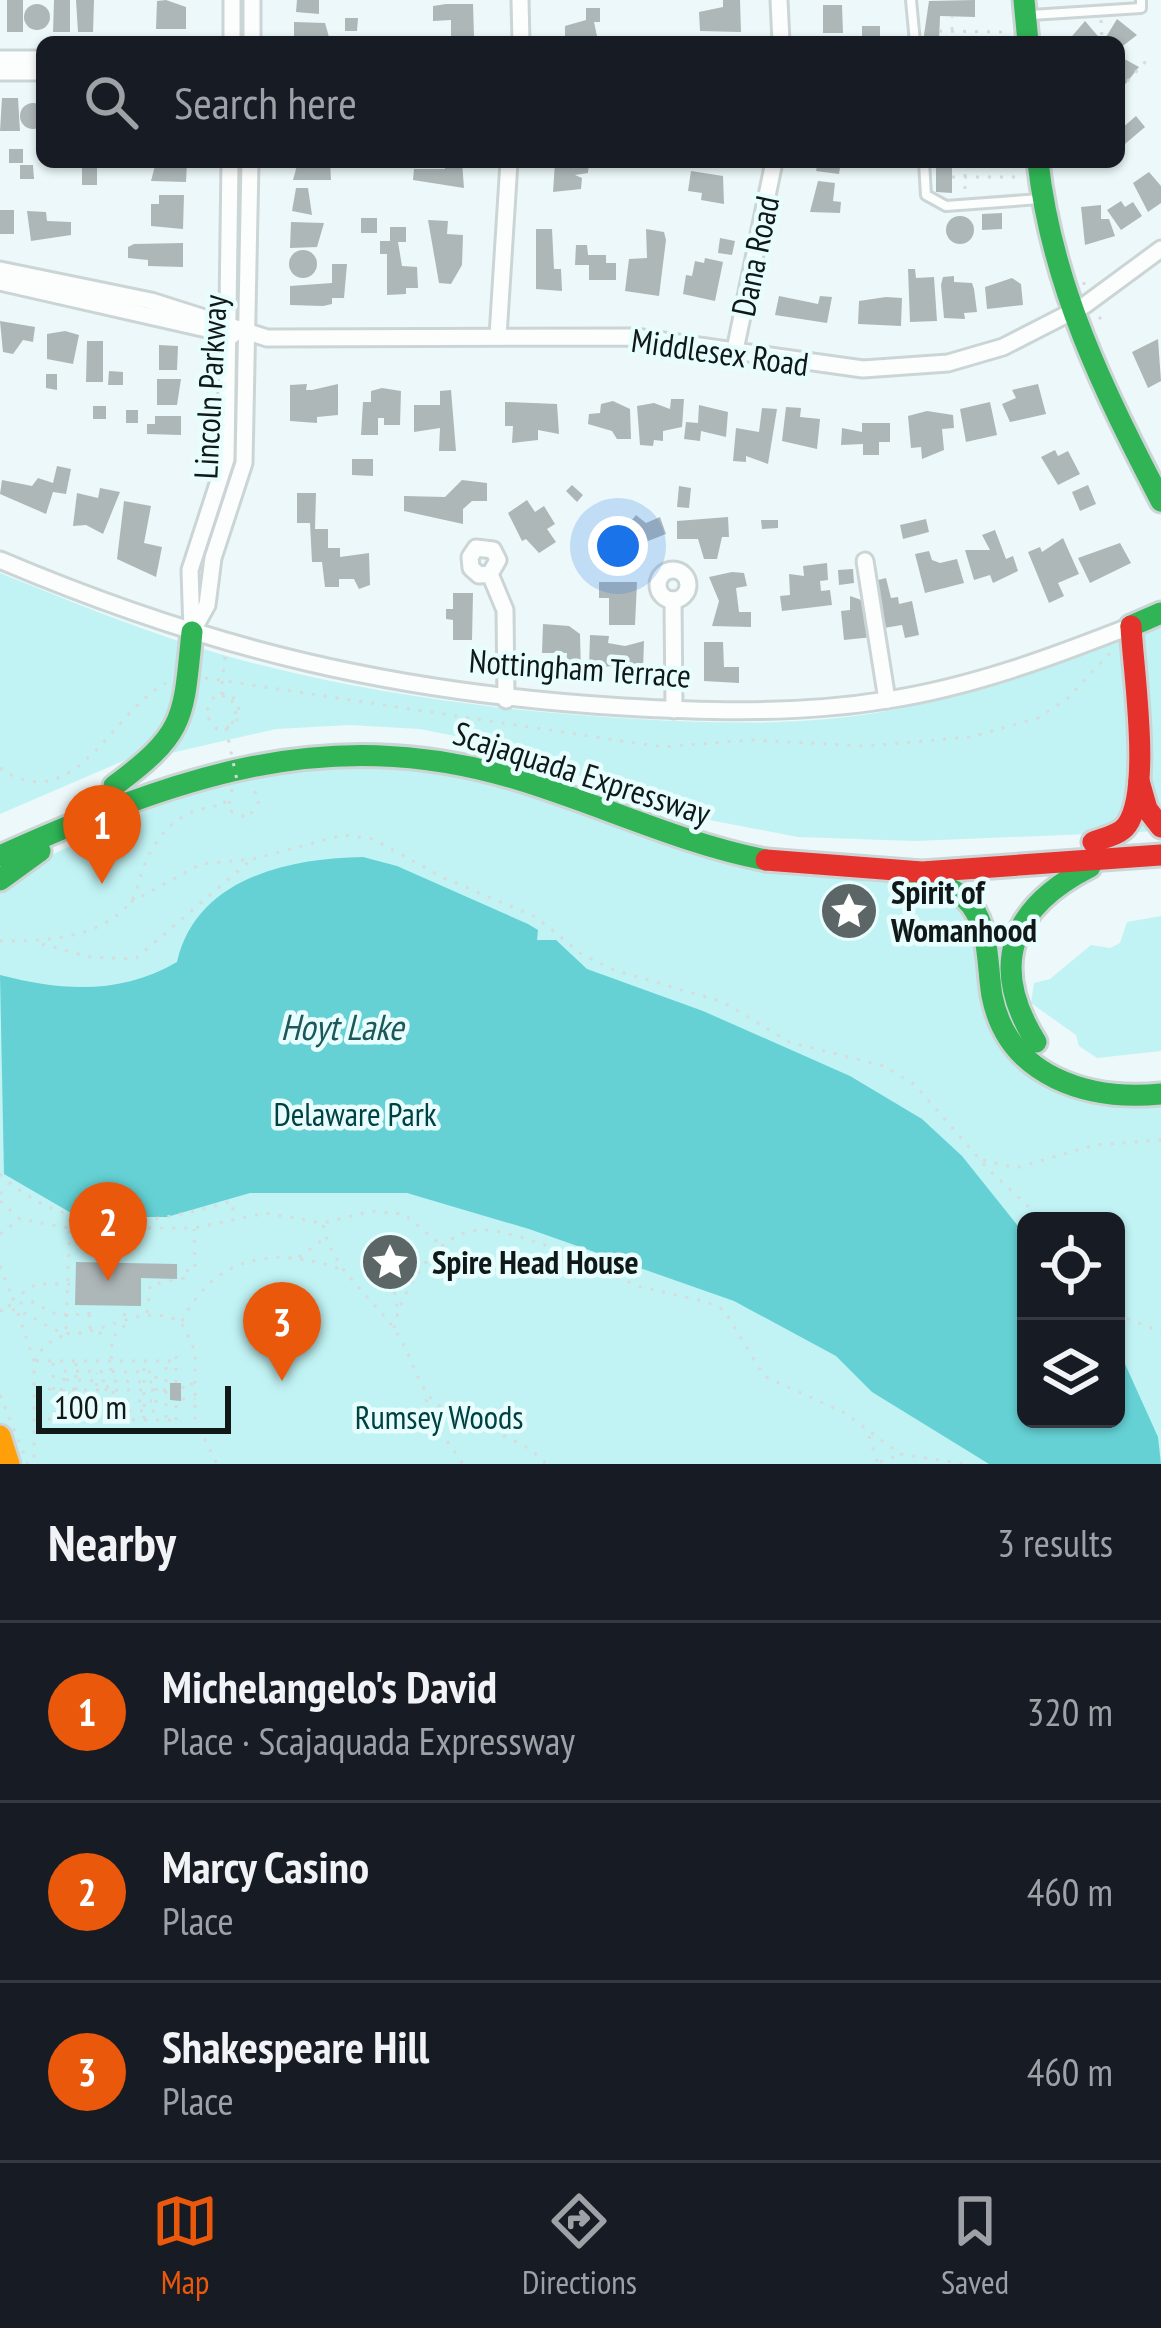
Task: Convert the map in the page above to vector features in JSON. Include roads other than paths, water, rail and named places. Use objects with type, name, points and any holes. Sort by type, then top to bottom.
[{"type":"main road","points":[[1030,169],[1069,315],[1161,501]]},
{"type":"main road","name":"Nottingham Terrace","points":[[1131,626],[1161,613]]},
{"type":"main road","points":[[1131,626],[1138,777],[1147,809],[1161,827]]},
{"type":"main road","points":[[114,787],[159,755],[183,727],[192,632]]},
{"type":"main road","name":"Scajaquada Expressway","points":[[0,838],[114,787],[233,747],[284,739],[376,736],[483,752],[694,828],[778,846],[876,853],[1161,838]]},
{"type":"main road","name":"Scajaquada Expressway","points":[[0,856],[163,785],[230,765],[302,754],[372,752],[488,770],[651,832],[728,853],[821,869],[1161,855]]},
{"type":"main road","points":[[1093,842],[1126,826],[1138,777]]},
{"type":"main road","points":[[0,880],[39,852],[59,829]]},
{"type":"main road","points":[[1126,858],[1077,872],[1042,891],[1014,938],[1011,990],[1032,1037],[1073,1070],[1129,1080],[1161,1076]]},
{"type":"main road","points":[[883,869],[940,881],[973,909],[989,942],[998,1016],[1033,1066],[1069,1088],[1092,1094],[1118,1098],[1161,1094]]},
{"type":"main road","points":[[0,1436],[9,1464]]},
{"type":"street","points":[[232,0],[232,36]]},
{"type":"street","points":[[251,36],[252,0]]},
{"type":"street","points":[[520,0],[521,36]]},
{"type":"street","points":[[779,0],[781,36]]},
{"type":"street","points":[[0,59],[36,59]]},
{"type":"street","points":[[0,72],[36,72]]},
{"type":"street","name":"Lincoln Parkway","points":[[192,632],[190,570],[226,459],[230,168]]},
{"type":"street","name":"Lincoln Parkway","points":[[192,632],[207,605],[213,558],[244,463],[250,168]]},
{"type":"street","points":[[498,336],[509,168]]},
{"type":"street","name":"Dana Road","points":[[735,350],[773,168]]},
{"type":"street","points":[[230,198],[250,198]]},
{"type":"street","name":"Middlesex Road","points":[[0,282],[271,338],[635,337],[836,368],[915,367],[1003,347],[1069,315],[1161,249]]},
{"type":"street","name":"Middlesex Road","points":[[0,270],[109,290],[228,329]]},
{"type":"street","points":[[226,459],[244,463]]},
{"type":"street","name":"Nottingham Terrace","points":[[0,560],[192,632],[338,673],[506,700],[674,710],[783,711],[887,700],[1001,673],[1131,626]]},
{"type":"street","points":[[865,561],[887,700]]},
{"type":"street","points":[[490,574],[505,610],[506,700]]},
{"type":"street","points":[[673,600],[674,710]]},
{"type":"lane","points":[[911,0],[914,36]]},
{"type":"lane","points":[[1025,8],[1141,8],[1141,0]]},
{"type":"lane","points":[[924,168],[926,195],[946,206],[1041,199]]},
{"type":"water","name":"Hoyt Lake","points":[[363,857],[397,866],[528,924],[538,930],[537,940],[556,940],[587,969],[703,1011],[850,1076],[922,1119],[962,1156],[1017,1225],[1017,1428],[1125,1428],[1125,1364],[1158,1437],[1161,1464],[989,1464],[872,1392],[836,1356],[734,1301],[529,1229],[407,1193],[250,1193],[167,1217],[78,1217],[4,1174],[0,975],[91,987],[156,973],[177,962],[187,933],[225,892],[277,869]]},
{"type":"place","name":"Michelangelo's David","points":[[102,884]]},
{"type":"place","name":"Spirit of Womanhood","points":[[849,911]]},
{"type":"place","name":"Spire Head House","points":[[390,1262]]},
{"type":"place","name":"Marcy Casino","points":[[108,1281]]},
{"type":"place","name":"Shakespeare Hill","points":[[282,1381]]},
{"type":"park label","name":"Delaware Park","points":[[355,1114]]},
{"type":"park label","name":"Rumsey Woods","points":[[439,1417]]}]
